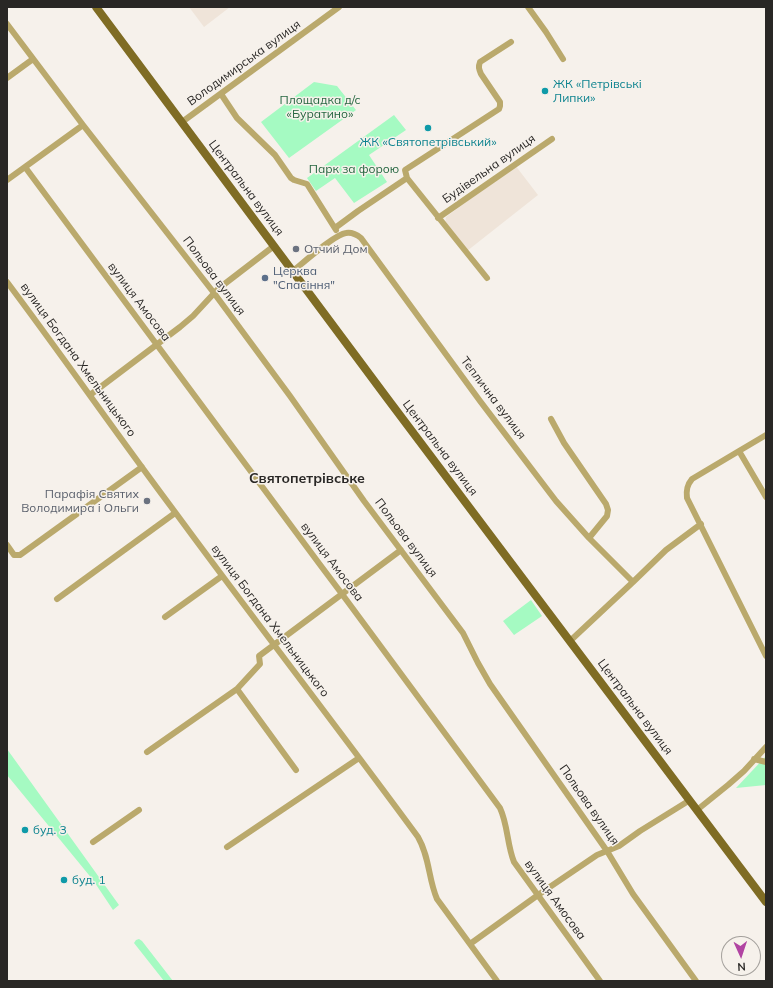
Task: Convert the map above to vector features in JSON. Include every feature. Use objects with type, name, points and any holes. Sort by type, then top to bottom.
[{"type":"main road","name":"Центральна вулиця","points":[[96,7],[766,902]]},
{"type":"street","name":"Володимирська вулиця","points":[[182,122],[339,7]]},
{"type":"street","points":[[528,7],[563,59]]},
{"type":"street","name":"Польова вулиця","points":[[7,24],[214,294],[290,396],[364,501],[463,633],[490,684],[607,851],[633,894],[696,981]]},
{"type":"street","points":[[487,278],[407,178],[405,170],[499,109],[500,102],[481,74],[479,66],[480,62],[511,42]]},
{"type":"street","points":[[7,78],[33,58]]},
{"type":"street","points":[[221,94],[237,118],[275,155],[292,178],[307,184],[338,235],[293,271]]},
{"type":"street","points":[[7,180],[83,125]]},
{"type":"street","name":"Будівельна вулиця","points":[[438,218],[552,139]]},
{"type":"street","name":"вулиця Амосова","points":[[25,167],[500,808],[514,862],[600,981]]},
{"type":"street","points":[[335,228],[407,178]]},
{"type":"street","name":"Теплична вулиця","points":[[338,235],[348,232],[361,238],[480,401],[556,501],[589,538],[633,582]]},
{"type":"street","points":[[90,395],[193,316],[218,289],[274,246]]},
{"type":"street","name":"вулиця Богдана Хмельницького","points":[[7,282],[175,513],[396,806],[421,843],[426,855],[434,892],[437,899],[497,981]]},
{"type":"street","points":[[551,419],[564,443],[606,504],[608,510],[607,516],[589,538]]},
{"type":"street","points":[[766,435],[692,480],[687,486],[686,494],[766,656]]},
{"type":"street","points":[[739,451],[766,497]]},
{"type":"street","points":[[7,545],[14,555],[20,555],[142,467]]},
{"type":"street","points":[[57,599],[175,513]]},
{"type":"street","points":[[570,641],[666,550],[701,524]]},
{"type":"street","points":[[147,752],[237,689],[260,664],[259,656],[401,550]]},
{"type":"street","points":[[166,617],[222,576]]},
{"type":"street","points":[[237,689],[296,770]]},
{"type":"street","points":[[697,810],[744,771],[766,747]]},
{"type":"street","points":[[227,847],[359,758]]},
{"type":"street","points":[[754,760],[766,762]]},
{"type":"street","points":[[470,944],[597,855],[619,846],[690,800]]},
{"type":"street","points":[[93,842],[139,810]]},
{"type":"shaded area","points":[[189,7],[230,7],[204,27]]},
{"type":"shaded area","points":[[515,165],[538,195],[467,251],[445,224],[446,217]]},
{"type":"green space","name":"Площадка д/с «Буратино»","points":[[314,82],[337,86],[356,110],[289,158],[261,122]]},
{"type":"green space","name":"Парк за форою","points":[[394,115],[406,130],[369,155],[387,182],[354,203],[335,178],[316,191],[307,178]]},
{"type":"green space","points":[[531,600],[542,616],[514,635],[503,621]]},
{"type":"green space","points":[[7,749],[119,905],[113,910],[93,880],[7,775]]},
{"type":"green space","points":[[766,756],[766,785],[736,788]]},
{"type":"green space","points":[[139,939],[173,981],[164,981],[134,943]]},
{"type":"place","name":"ЖК «Петрівські Липки»","points":[[545,91]]},
{"type":"place","name":"ЖК «Святопетрівський»","points":[[428,128]]},
{"type":"place","name":"Отчий Дом","points":[[296,249]]},
{"type":"place","name":"Церква \"Спасіння\"","points":[[265,278]]},
{"type":"place","name":"Парафія Святих Володимира і Ольги","points":[[147,501]]},
{"type":"place","name":"буд. 3","points":[[25,830]]},
{"type":"place","name":"буд. 1","points":[[64,880]]},
{"type":"district","name":"Святопетрівське","points":[[307,479]]}]
